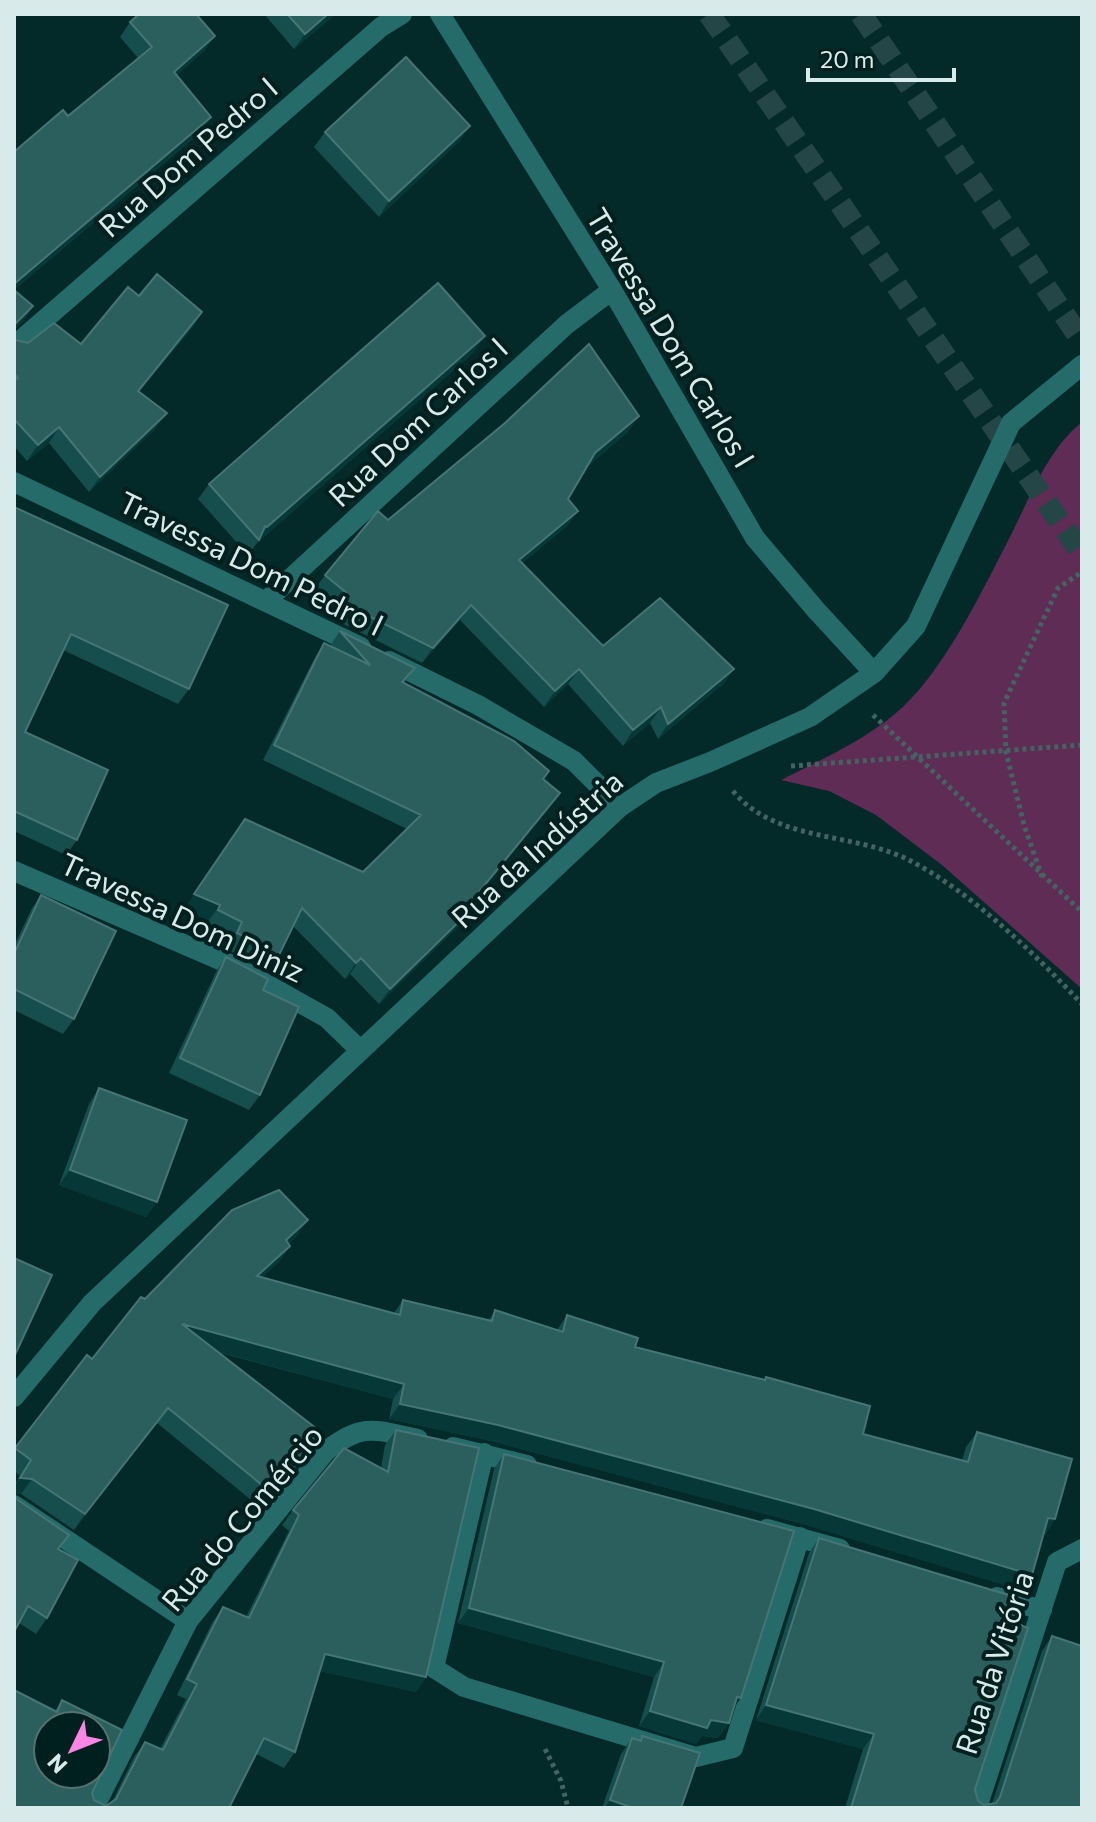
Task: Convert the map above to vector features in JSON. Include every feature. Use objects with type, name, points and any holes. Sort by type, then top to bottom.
[{"type":"street","name":"Rua Dom Pedro I","points":[[14,346],[381,27],[402,14]]},
{"type":"street","name":"Travessa Dom Carlos I","points":[[440,14],[612,290],[755,538],[874,673]]},
{"type":"street","name":"Rua Dom Carlos I","points":[[266,601],[567,324],[612,290]]},
{"type":"street","name":"Rua da Indústria","points":[[14,1397],[92,1303],[620,807],[656,783],[810,717],[874,673],[916,626],[1011,423],[1082,365]]},
{"type":"street","name":"Travessa Dom Pedro I","points":[[14,482],[478,705],[574,761],[620,807]]},
{"type":"street","name":"Travessa Dom Diniz","points":[[14,871],[234,966],[327,1018],[360,1050]]},
{"type":"street","name":"Rua do Comércio","points":[[94,1808],[188,1621],[326,1451],[345,1436],[368,1428],[544,1469]]},
{"type":"street","points":[[484,1453],[434,1668],[464,1687],[696,1757],[733,1748],[800,1537]]},
{"type":"street","points":[[14,1505],[188,1621]]},
{"type":"street","points":[[755,1525],[860,1556]]},
{"type":"street","name":"Rua da Vitória","points":[[977,1808],[1057,1562],[1082,1549]]},
{"type":"street","points":[[981,1592],[1042,1610]]},
{"type":"path","points":[[1042,877],[1024,825],[1006,752],[1004,703],[1058,588],[1082,572]]},
{"type":"path","points":[[849,691],[916,758],[1082,912]]},
{"type":"path","points":[[783,766],[1082,745]]},
{"type":"path","points":[[710,762],[746,806],[773,822],[855,842],[904,858],[953,885],[1058,978],[1082,1004]]},
{"type":"path","points":[[524,1705],[561,1781],[568,1808]]},
{"type":"shaded area","points":[[1082,422],[1082,989],[942,865],[876,815],[829,791],[781,780],[869,733],[896,713],[930,676],[961,630],[1050,460]]},
{"type":"building","points":[[139,14],[196,14],[215,36],[174,72],[211,117],[14,284],[14,152],[63,110],[68,116],[152,47],[130,22]]},
{"type":"building","points":[[287,14],[328,14],[305,34]]},
{"type":"building","points":[[406,57],[470,126],[389,201],[325,132]]},
{"type":"building","points":[[157,274],[202,312],[138,391],[167,413],[100,477],[59,427],[38,445],[14,419],[14,381],[18,378],[14,373],[14,337],[28,343],[54,323],[81,344],[128,287],[139,296]]},
{"type":"building","points":[[438,283],[485,336],[265,526],[259,540],[209,484]]},
{"type":"building","points":[[14,290],[33,306],[14,325]]},
{"type":"building","points":[[589,344],[639,416],[595,453],[568,499],[578,511],[519,560],[603,646],[660,598],[734,669],[668,724],[661,707],[633,730],[579,669],[555,691],[471,605],[433,648],[344,604],[349,595],[325,575],[378,511],[388,520],[505,423]]},
{"type":"building","points":[[14,507],[228,605],[189,689],[71,634],[25,732],[108,770],[77,840],[14,811]]},
{"type":"building","points":[[340,631],[415,668],[402,682],[514,741],[549,771],[543,779],[560,793],[469,904],[473,908],[390,989],[361,958],[356,963],[302,908],[279,955],[237,933],[242,922],[218,910],[220,905],[194,894],[245,819],[363,872],[421,815],[274,745],[324,643],[370,665]]},
{"type":"building","points":[[41,895],[116,931],[74,1019],[14,989],[14,954]]},
{"type":"building","points":[[226,957],[268,979],[263,990],[299,1007],[260,1095],[180,1058]]},
{"type":"building","points":[[99,1088],[187,1120],[157,1202],[70,1170]]},
{"type":"building","points":[[279,1190],[308,1220],[286,1240],[290,1246],[257,1276],[400,1315],[403,1300],[492,1321],[495,1310],[563,1332],[567,1315],[638,1338],[635,1347],[765,1380],[766,1377],[870,1406],[863,1434],[968,1462],[977,1432],[1072,1459],[1055,1519],[1048,1518],[1032,1575],[814,1509],[498,1425],[400,1404],[404,1384],[182,1324],[322,1433],[273,1494],[168,1408],[85,1514],[32,1479],[20,1478],[31,1460],[15,1448],[87,1355],[92,1359],[141,1297],[145,1299],[232,1210]]},
{"type":"building","points":[[14,1258],[52,1275],[14,1357]]},
{"type":"building","points":[[396,1430],[479,1448],[426,1677],[325,1654],[295,1752],[264,1738],[229,1808],[14,1808],[14,1690],[53,1710],[32,1710],[32,1790],[93,1790],[94,1800],[106,1806],[116,1799],[145,1742],[163,1750],[197,1684],[187,1679],[223,1607],[249,1618],[299,1515],[293,1510],[344,1448],[388,1472]]},
{"type":"building","points":[[504,1454],[794,1531],[741,1698],[737,1697],[729,1723],[711,1720],[707,1728],[650,1711],[664,1662],[469,1608]]},
{"type":"building","points":[[14,1494],[18,1500],[69,1535],[58,1549],[78,1560],[47,1618],[28,1606],[14,1632]]},
{"type":"building","points":[[819,1538],[1025,1600],[1018,1624],[1028,1628],[975,1789],[978,1801],[984,1805],[996,1803],[1000,1797],[1052,1636],[1082,1646],[1082,1808],[851,1808],[874,1734],[766,1705]]},
{"type":"building","points":[[62,1700],[82,1710],[58,1710]]},
{"type":"building","points":[[112,1725],[122,1730],[112,1751]]},
{"type":"building","points":[[642,1736],[700,1753],[681,1808],[633,1808],[610,1800],[632,1738],[641,1741]]},
{"type":"tunnel","points":[[709,14],[1082,554]]},
{"type":"tunnel","points":[[861,14],[1082,341]]}]
